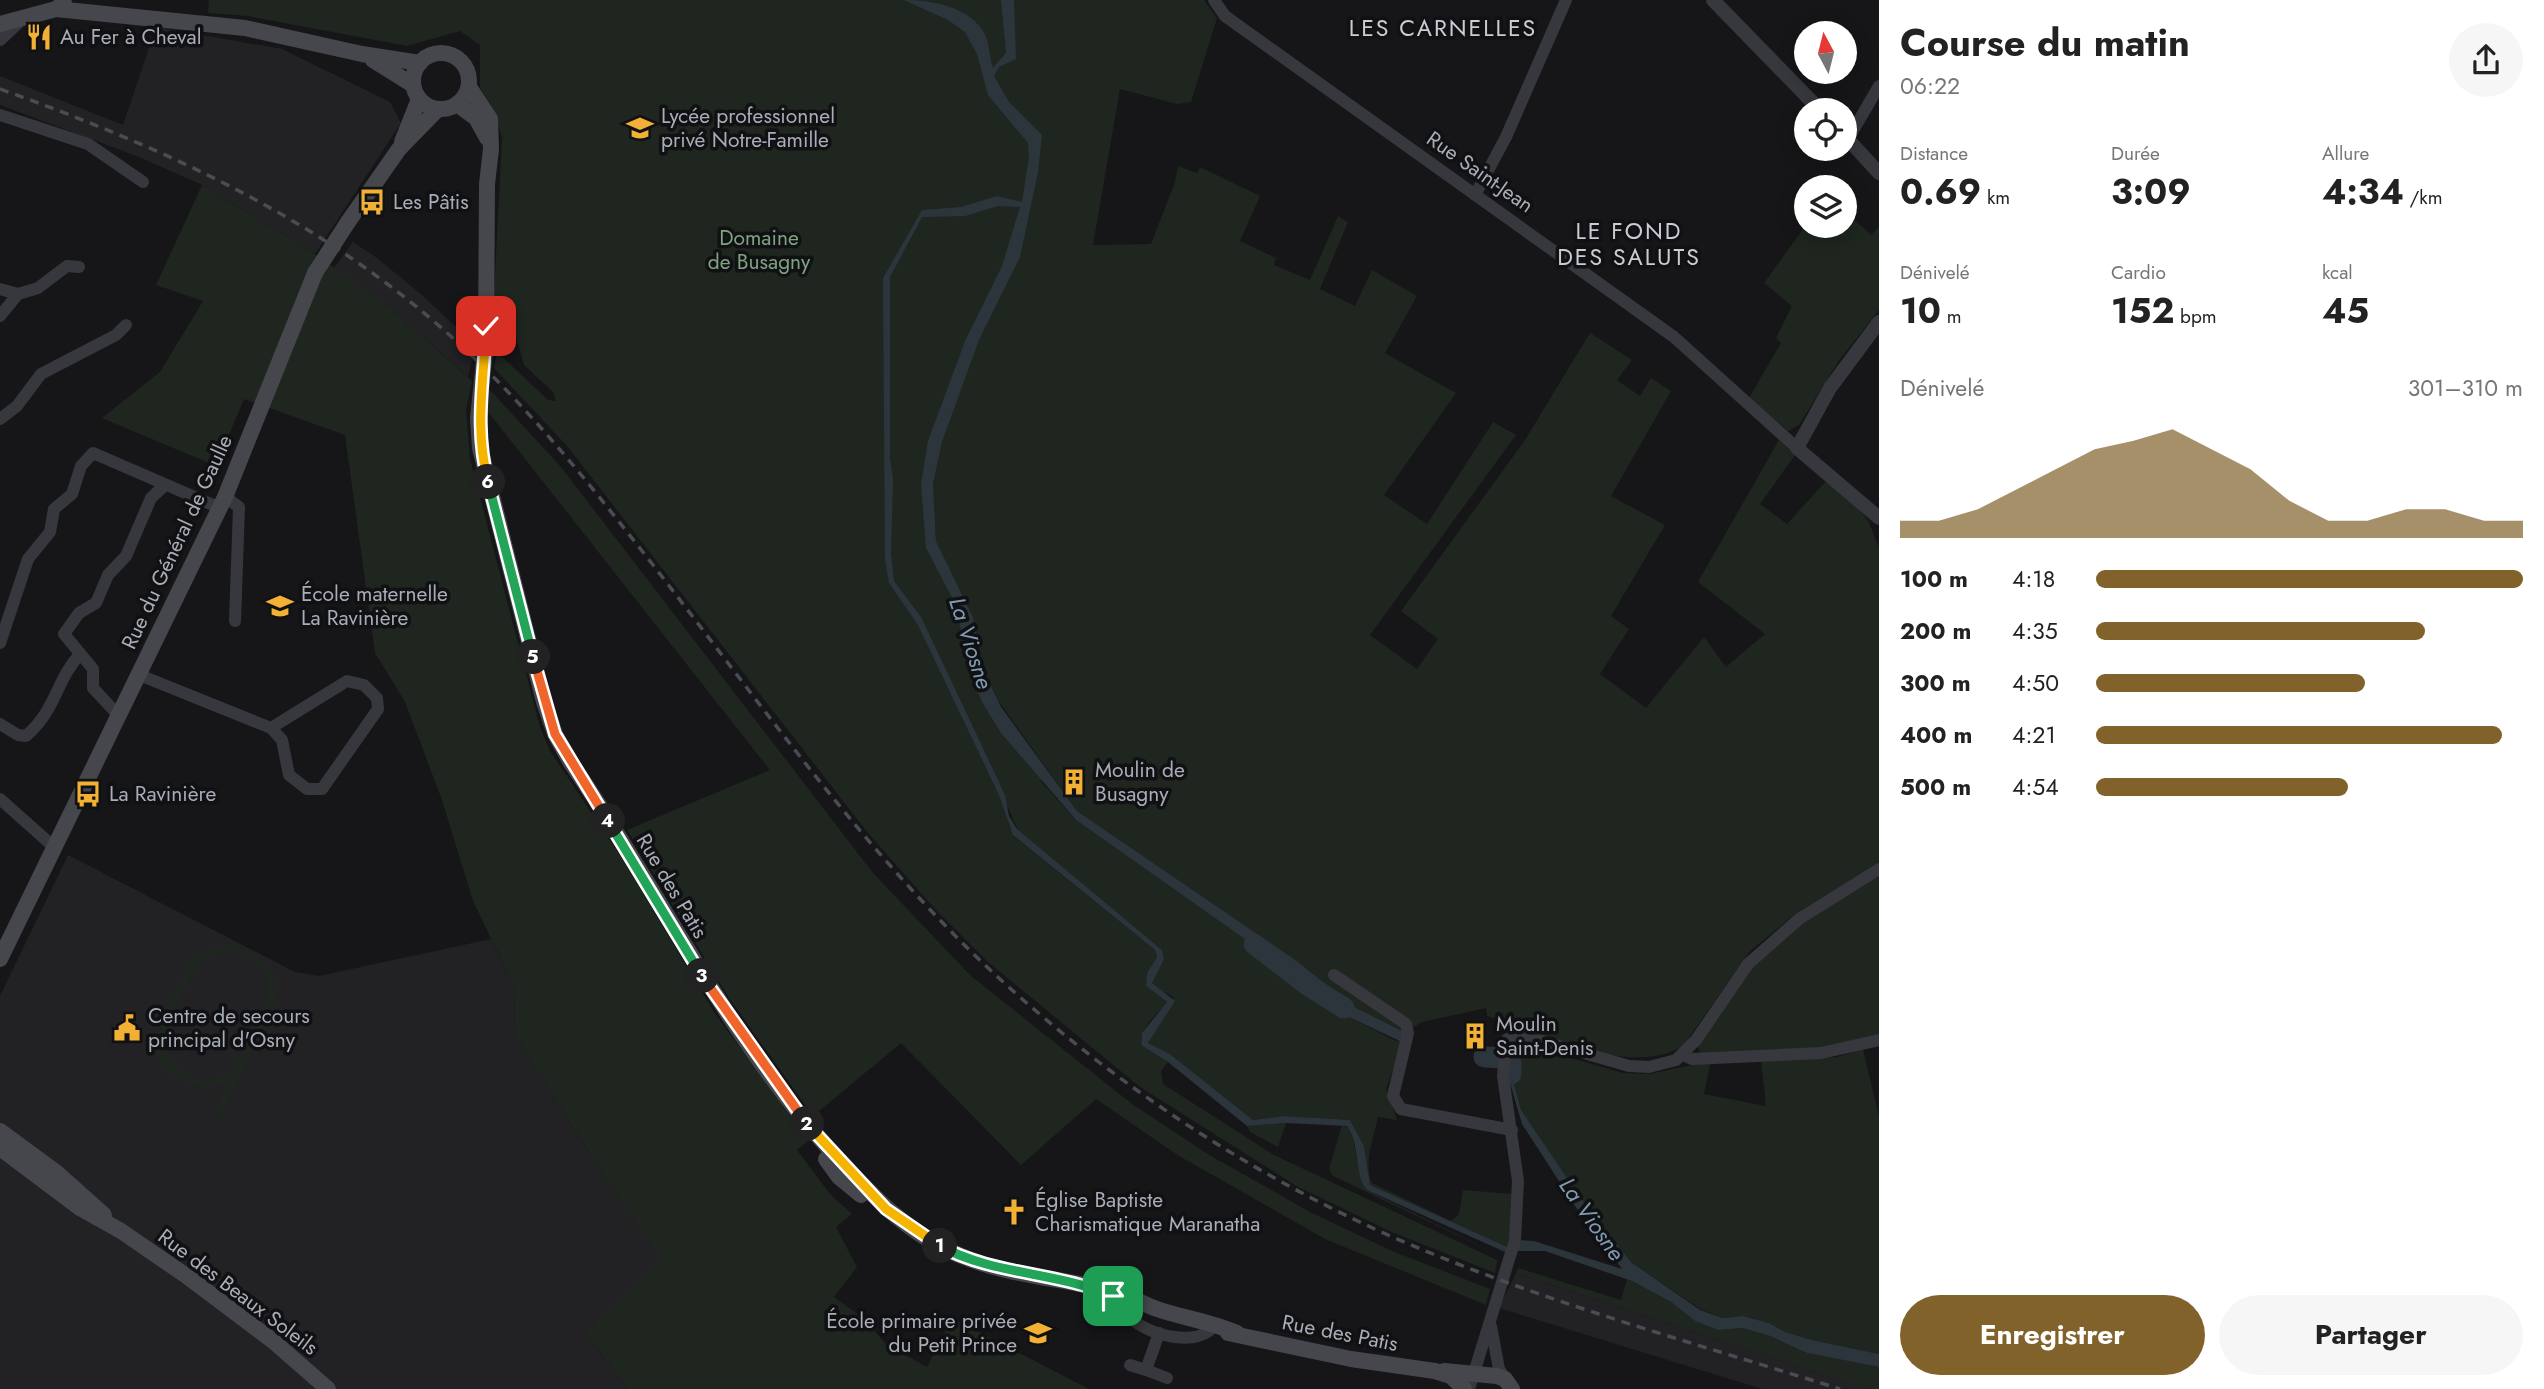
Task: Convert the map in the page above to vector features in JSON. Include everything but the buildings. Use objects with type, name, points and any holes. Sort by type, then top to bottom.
[{"type":"main road","points":[[95,0],[109,12]]},
{"type":"main road","points":[[0,24],[20,20],[61,4],[258,30],[362,54],[420,63]]},
{"type":"main road","points":[[362,54],[438,109],[457,104],[469,87],[464,65],[444,53],[431,55],[420,63],[414,73],[416,92]]},
{"type":"main road","name":"Rue des Patis","points":[[469,87],[490,119],[491,149],[487,184],[486,342],[478,418],[480,448],[555,734],[713,993],[815,1134],[886,1209],[917,1232],[959,1256],[1119,1293],[1155,1308],[1237,1333],[1351,1359],[1435,1371],[1469,1384],[1497,1376],[1510,1386]]},
{"type":"main road","name":"Rue du Général de Gaulle","points":[[399,149],[416,92]]},
{"type":"main road","points":[[457,104],[483,128],[491,149]]},
{"type":"main road","name":"Rue du Général de Gaulle","points":[[0,959],[222,503],[315,273],[399,149],[438,109]]},
{"type":"main road","name":"Rue des Beaux Soleils","points":[[0,1131],[64,1179],[121,1231]]},
{"type":"main road","name":"Rue des Beaux Soleils","points":[[0,1148],[80,1208],[121,1231],[255,1327],[328,1389]]},
{"type":"main road","name":"Rue des Patis","points":[[1090,1287],[1148,1315],[1209,1332],[1237,1333]]},
{"type":"street","name":"Rue Saint-Jean","points":[[1214,0],[1225,16],[1674,337],[1879,518]]},
{"type":"street","points":[[1475,195],[1506,137],[1566,0]]},
{"type":"street","points":[[1713,0],[1808,98]]},
{"type":"street","points":[[0,39],[20,20]]},
{"type":"street","points":[[1857,120],[1879,86]]},
{"type":"street","points":[[0,115],[88,144],[143,182]]},
{"type":"street","points":[[1857,149],[1879,173]]},
{"type":"street","points":[[0,289],[18,294],[38,288],[67,266],[79,267]]},
{"type":"street","points":[[0,316],[18,294]]},
{"type":"street","points":[[1797,448],[1830,388],[1879,322]]},
{"type":"street","points":[[0,419],[17,406],[41,374],[116,335],[125,325]]},
{"type":"street","points":[[0,643],[28,559],[50,532],[54,509],[72,494],[81,466],[93,453],[165,485],[239,507],[235,621]]},
{"type":"street","points":[[119,716],[93,688],[93,669],[64,634],[79,613],[96,603],[108,575],[126,556],[137,523],[151,498],[165,485]]},
{"type":"street","points":[[0,723],[18,735],[26,736],[44,720],[70,666],[80,654]]},
{"type":"street","points":[[137,674],[271,729],[282,740],[289,775],[307,789],[322,789],[378,709],[377,698],[364,685],[348,681],[271,729]]},
{"type":"street","points":[[0,800],[54,848]]},
{"type":"street","points":[[1469,1384],[1513,1246],[1518,1181],[1502,1058],[1508,1037],[1520,1035],[1629,1066],[1665,1065],[1683,1055],[1748,964],[1799,919],[1879,869]]},
{"type":"street","points":[[1334,975],[1401,1020],[1407,1039],[1393,1096],[1401,1109],[1512,1130]]},
{"type":"street","points":[[1683,1055],[1692,1059],[1821,1053],[1879,1040]]},
{"type":"street","points":[[1113,1296],[1134,1320],[1159,1333],[1182,1337],[1202,1336],[1209,1332]]},
{"type":"street","points":[[1490,1322],[1499,1369],[1510,1386]]},
{"type":"street","points":[[1146,1370],[1159,1333]]},
{"type":"street","points":[[1130,1365],[1167,1378]]},
{"type":"shaded area","points":[[156,27],[282,49],[390,102],[401,123],[315,254],[202,185],[139,157],[0,105],[0,76],[123,125]]},
{"type":"shaded area","points":[[353,242],[424,297],[475,345],[468,377],[399,315],[333,269]]},
{"type":"shaded area","points":[[68,855],[295,972],[319,976],[491,939],[514,986],[515,1036],[604,1176],[664,1260],[585,1332],[628,1389],[0,1389],[0,996]]},
{"type":"shaded area","points":[[1516,1273],[1867,1389],[1762,1389],[1499,1308]]},
{"type":"green space","name":"Domaine de Busagny","points":[[209,0],[1204,0],[1217,18],[1191,102],[1177,104],[1120,89],[1093,245],[1151,244],[1175,182],[1178,166],[1197,173],[1200,167],[1260,196],[1240,241],[1276,258],[1274,265],[1310,280],[1338,216],[1348,222],[1320,289],[1355,306],[1372,270],[1417,296],[1385,353],[1456,393],[1384,495],[1427,524],[1493,422],[1516,435],[1370,635],[1417,669],[1438,639],[1401,611],[1525,440],[1590,333],[1632,360],[1617,380],[1640,396],[1651,378],[1671,391],[1611,496],[1665,525],[1611,616],[1629,629],[1600,674],[1646,708],[1704,637],[1726,667],[1765,634],[1698,582],[1779,440],[1795,455],[1760,504],[1787,524],[1826,481],[1865,516],[1879,548],[1879,862],[1794,915],[1749,952],[1684,1045],[1668,1053],[1632,1057],[1594,1051],[1540,1037],[1533,1029],[1487,1016],[1486,1008],[1422,1022],[1407,1031],[1386,1089],[1397,1120],[1378,1117],[1369,1159],[1372,1183],[1451,1221],[1459,1214],[1463,1190],[1513,1194],[1513,1221],[1507,1247],[1502,1247],[1370,1185],[1364,1146],[1350,1120],[1283,1116],[1253,1120],[1170,1054],[1148,1043],[1174,997],[1157,989],[1152,983],[1162,950],[1019,832],[1005,801],[1009,826],[1016,838],[1155,950],[1157,957],[1147,973],[1146,986],[1167,1002],[1146,1028],[1141,1045],[1168,1062],[1161,1071],[1163,1084],[1274,1155],[1497,1260],[1495,1273],[1394,1233],[1298,1187],[1140,1087],[988,962],[935,909],[868,833],[567,446],[494,368],[497,352],[548,400],[556,401],[553,392],[524,365],[509,313],[494,295],[502,138],[494,111],[480,88],[480,45],[460,31],[407,46],[248,16],[208,13]],"holes":[[[942,442],[933,484],[936,541],[973,617],[982,667],[997,699],[1077,811],[1297,961],[1354,1007],[1405,1033],[1396,1041],[1351,1018],[1300,978],[1076,820],[1043,784],[974,668],[960,601],[929,529],[933,446]]]},
{"type":"green space","points":[[202,185],[315,254],[399,315],[472,381],[466,409],[470,459],[540,727],[550,751],[623,860],[714,1012],[808,1141],[797,1150],[830,1194],[852,1214],[836,1227],[857,1267],[834,1297],[863,1318],[886,1344],[927,1367],[952,1318],[1089,1389],[628,1389],[585,1332],[663,1260],[604,1176],[515,1036],[514,986],[473,901],[442,800],[405,702],[375,653],[345,435],[244,399],[216,466],[102,418],[160,372],[203,301],[156,285]]},
{"type":"green space","points":[[1857,222],[1871,235],[1879,227],[1879,310],[1840,359],[1799,425],[1788,431],[1749,398],[1781,343],[1776,338],[1792,306],[1764,283],[1797,238],[1857,238]]},
{"type":"green space","points":[[489,389],[561,467],[873,873],[971,976],[1132,1104],[1211,1156],[1310,1212],[1392,1251],[1490,1289],[1486,1305],[1325,1239],[1179,1156],[1096,1099],[1021,1165],[901,1043],[813,1116],[729,998],[627,830],[770,770],[485,408]]},
{"type":"green space","points":[[1879,874],[1879,1036],[1831,1049],[1700,1053],[1697,1044],[1751,966],[1803,921]]},
{"type":"green space","points":[[221,945],[244,949],[263,960],[269,968],[276,989],[272,1011],[222,1114],[215,1111],[228,1083],[193,1085],[173,1076],[160,1058],[157,1045],[166,1013],[185,973],[197,957]],"holes":[[[234,950],[259,964],[268,983],[264,1006],[241,1056],[232,1069],[219,1078],[203,1080],[188,1076],[172,1062],[165,1040],[168,1025],[186,985],[199,964],[211,956]]]},
{"type":"green space","points":[[1522,1044],[1623,1073],[1649,1074],[1711,1061],[1704,1094],[1766,1106],[1761,1060],[1838,1057],[1863,1049],[1879,1117],[1879,1354],[1812,1340],[1743,1316],[1722,1318],[1700,1309],[1631,1262],[1580,1197],[1521,1111],[1513,1080],[1513,1064],[1509,1057],[1511,1048]]},
{"type":"green space","points":[[1286,1123],[1278,1147],[1250,1132],[1247,1126]]},
{"type":"green space","points":[[1342,1125],[1349,1128],[1352,1135],[1360,1177],[1367,1190],[1499,1255],[1333,1176],[1329,1169]]},
{"type":"green space","points":[[1518,1268],[1621,1300],[1627,1280],[1632,1281],[1671,1302],[1695,1321],[1718,1330],[1743,1328],[1770,1336],[1807,1353],[1879,1367],[1879,1389],[1867,1389],[1516,1273]]},
{"type":"water","points":[[904,0],[948,6],[976,22],[985,35],[993,68],[1006,53],[1001,0],[1014,0],[1016,59],[999,67],[994,76],[1009,102],[1042,135],[1038,172],[1020,257],[979,340],[942,442],[933,484],[936,541],[973,617],[982,667],[1001,707],[1077,811],[1297,961],[1354,1007],[1406,1033],[1402,1042],[1351,1018],[1300,978],[1076,820],[1001,733],[982,702],[967,667],[957,607],[926,548],[921,484],[928,441],[965,341],[1002,266],[1020,207],[998,206],[965,216],[922,217],[890,277],[890,458],[893,479],[891,553],[894,581],[921,617],[1005,795],[1009,816],[1017,829],[1162,950],[1164,959],[1152,983],[1175,1001],[1148,1043],[1170,1054],[1253,1120],[1283,1116],[1350,1120],[1364,1146],[1370,1185],[1507,1247],[1505,1252],[1367,1190],[1360,1176],[1354,1142],[1347,1126],[1286,1123],[1247,1126],[1168,1062],[1141,1045],[1142,1033],[1167,1002],[1146,986],[1147,973],[1157,957],[1155,950],[1013,835],[999,795],[918,625],[889,583],[885,559],[883,278],[922,210],[961,207],[997,196],[1022,202],[1029,157],[1028,143],[988,95],[977,54],[965,32],[948,20]]},
{"type":"water","points":[[1509,1057],[1514,1064],[1513,1080],[1521,1110],[1580,1197],[1631,1262],[1700,1310],[1722,1318],[1743,1316],[1812,1340],[1879,1354],[1879,1367],[1807,1353],[1770,1336],[1743,1328],[1718,1330],[1695,1321],[1671,1302],[1632,1281],[1545,1251],[1517,1251],[1517,1240],[1534,1241],[1622,1269],[1575,1206],[1522,1124],[1511,1086]]},
{"type":"waterway","name":"La Viosne","points":[[1254,944],[1306,984],[1344,1008]]},
{"type":"waterway","name":"La Viosne","points":[[1484,1057],[1507,1058],[1511,1063],[1511,1074]]},
{"type":"waterway","name":"La Viosne","points":[[1484,1060],[1498,1059]]},
{"type":"railway","points":[[0,89],[120,135],[178,161],[290,219],[395,290],[445,331],[529,414],[580,473],[830,795],[925,904],[1029,1005],[1075,1043],[1171,1114],[1272,1177],[1378,1231],[1433,1254],[1584,1309],[1840,1389]]},
{"type":"place","name":"Au Fer à Cheval","points":[[39,37]]},
{"type":"place","name":"Lycée professionnel privé Notre-Famille","points":[[640,128]]},
{"type":"place","name":"Les Pâtis","points":[[372,202]]},
{"type":"place","name":"École maternelle La Ravinière","points":[[280,606]]},
{"type":"place","name":"Moulin de Busagny","points":[[1074,782]]},
{"type":"place","name":"La Ravinière","points":[[88,794]]},
{"type":"place","name":"Centre de secours principal d'Osny","points":[[127,1028]]},
{"type":"place","name":"Moulin Saint-Denis","points":[[1475,1036]]},
{"type":"place","name":"Église Baptiste Charismatique Maranatha","points":[[1014,1212]]},
{"type":"place","name":"École primaire privée du Petit Prince","points":[[1038,1333]]},
{"type":"district","name":"LES CARNELLES","points":[[1443,28]]},
{"type":"district","name":"LE FOND DES SALUTS","points":[[1629,244]]},
{"type":"route","points":[[486,326],[478,418],[480,448],[550,720],[571,764],[627,850],[713,993],[815,1134],[886,1209],[904,1223],[959,1256],[1047,1279],[1090,1287],[1113,1296]]}]
